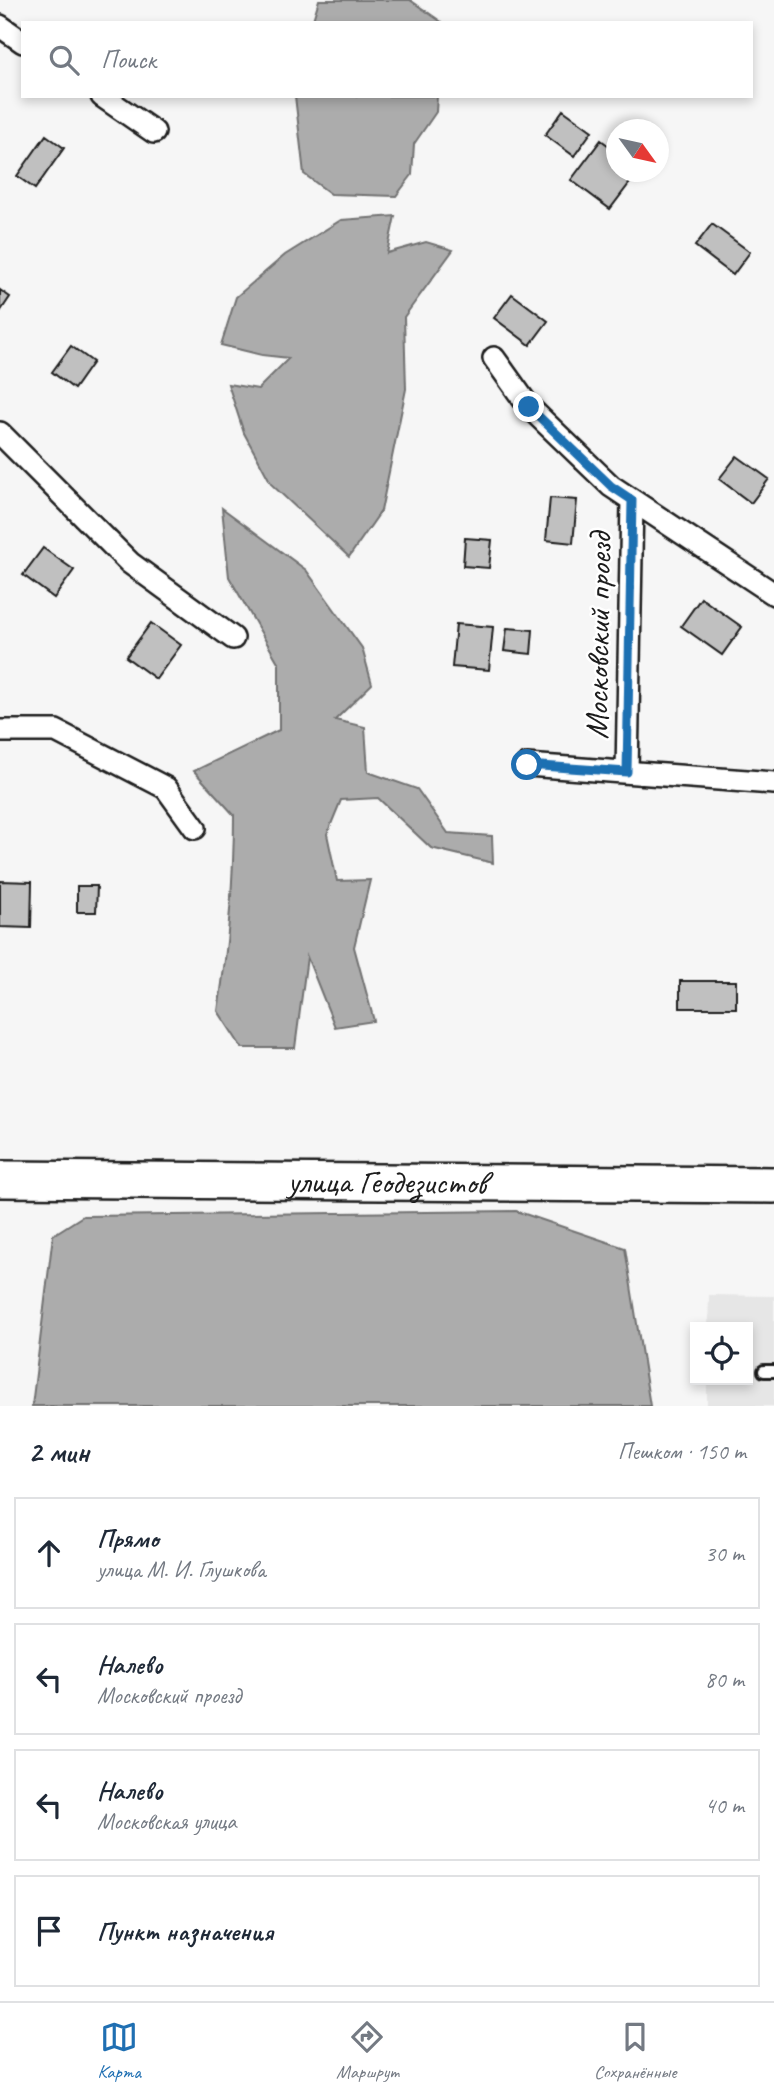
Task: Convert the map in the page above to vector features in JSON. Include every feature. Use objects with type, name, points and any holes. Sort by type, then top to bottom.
[{"type":"main road","name":"улица Геодезистов","points":[[0,1179],[774,1185]]},
{"type":"street","points":[[0,26],[21,41]]},
{"type":"street","points":[[105,98],[154,132]]},
{"type":"street","points":[[494,358],[529,407],[611,486],[774,594]]},
{"type":"street","points":[[0,433],[130,563],[233,638]]},
{"type":"street","name":"Московский проезд","points":[[627,772],[632,500]]},
{"type":"street","points":[[0,731],[56,731],[166,788],[195,828]]},
{"type":"street","points":[[527,765],[774,783]]},
{"type":"shaded area","points":[[319,0],[410,0],[440,21],[313,21]]},
{"type":"shaded area","points":[[295,98],[437,98],[436,112],[414,144],[412,175],[396,196],[331,194],[304,174]]},
{"type":"shaded area","points":[[395,216],[387,253],[426,242],[453,250],[404,317],[406,389],[381,511],[349,557],[272,485],[244,433],[228,384],[258,389],[289,358],[262,355],[221,345],[236,297],[285,255],[341,220]]},
{"type":"shaded area","points":[[222,508],[306,570],[362,648],[372,684],[335,720],[365,727],[368,772],[417,789],[448,833],[492,836],[493,863],[431,848],[378,798],[341,800],[327,834],[337,881],[370,880],[354,947],[374,1021],[335,1027],[307,957],[295,1048],[242,1048],[218,1011],[230,913],[234,815],[194,771],[279,730],[279,664],[229,577]]},
{"type":"shaded area","points":[[516,1211],[625,1248],[650,1406],[32,1406],[53,1235],[83,1216]]},
{"type":"shaded area","points":[[709,1295],[774,1296],[774,1406],[707,1406],[707,1385],[753,1385],[753,1322],[708,1322]]},
{"type":"building","points":[[563,110],[592,131],[574,156],[545,135]]},
{"type":"building","points":[[46,135],[64,148],[35,189],[17,176]]},
{"type":"building","points":[[601,140],[606,144],[606,182],[630,182],[610,209],[571,180]]},
{"type":"building","points":[[712,224],[750,252],[733,275],[695,246]]},
{"type":"building","points":[[0,290],[10,297],[0,312]]},
{"type":"building","points":[[512,294],[548,321],[530,345],[494,318]]},
{"type":"building","points":[[71,346],[93,362],[74,389],[52,372]]},
{"type":"building","points":[[737,456],[769,479],[751,503],[719,479]]},
{"type":"building","points":[[550,498],[577,500],[573,543],[546,540]]},
{"type":"building","points":[[465,538],[492,540],[489,568],[463,566]]},
{"type":"building","points":[[43,548],[74,570],[54,598],[23,575]]},
{"type":"building","points":[[701,598],[742,627],[722,655],[681,626]]},
{"type":"building","points":[[151,623],[181,645],[156,679],[126,657]]},
{"type":"building","points":[[456,624],[493,627],[489,670],[452,667]]},
{"type":"building","points":[[507,628],[533,630],[531,654],[504,651]]},
{"type":"building","points":[[0,881],[32,882],[31,928],[0,927]]},
{"type":"building","points":[[77,886],[97,886],[96,912],[77,912]]},
{"type":"building","points":[[680,981],[736,981],[736,1008],[680,1008]]},
{"type":"route","points":[[527,765],[627,772],[632,500],[611,486],[529,407]]}]
